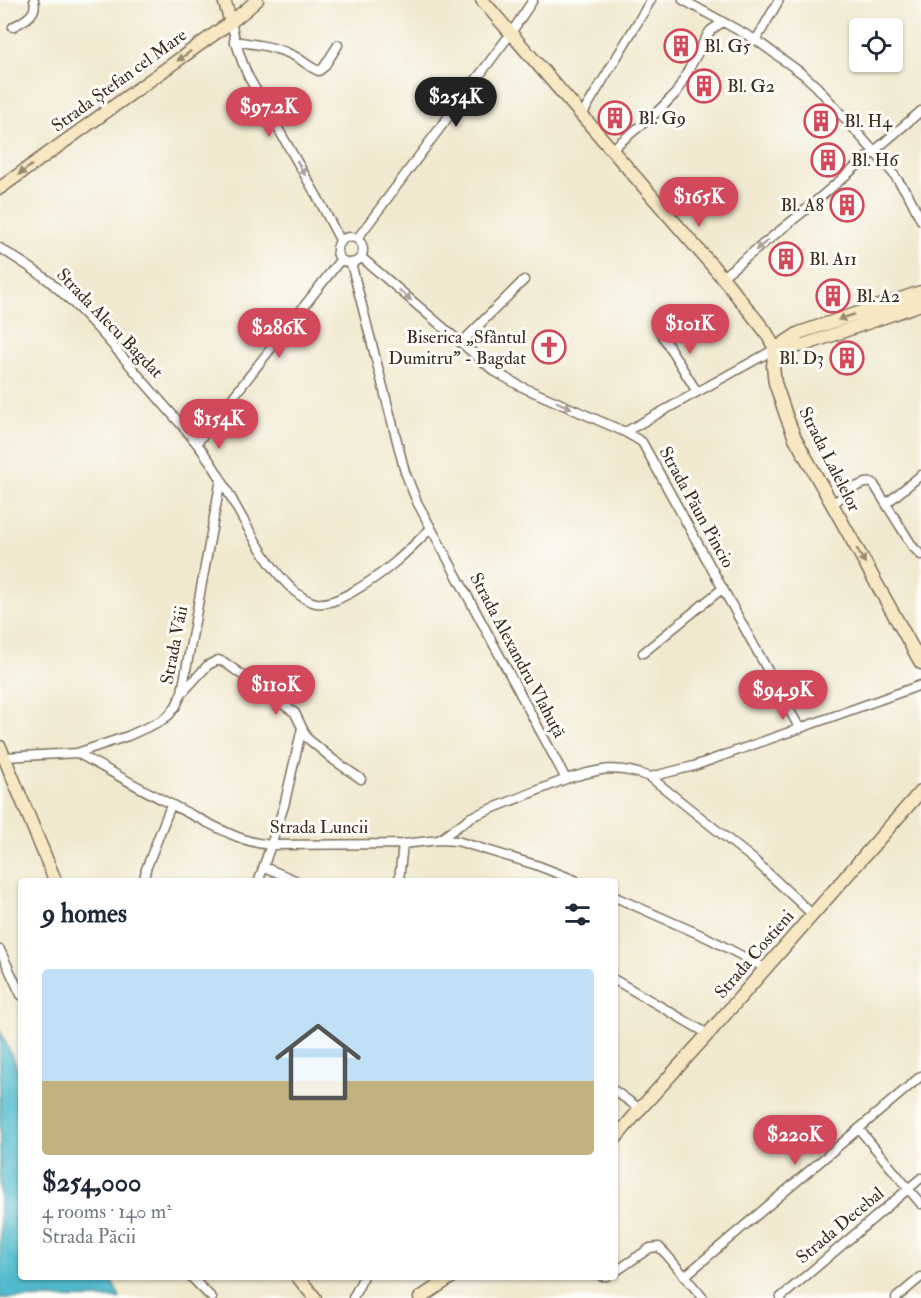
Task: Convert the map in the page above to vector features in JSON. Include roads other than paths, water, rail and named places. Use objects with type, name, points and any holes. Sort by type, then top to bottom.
[{"type":"street","points":[[13,27],[33,14],[36,5],[34,0]]},
{"type":"street","points":[[224,0],[234,41],[248,76],[341,242]]},
{"type":"street","name":"Strada Ștefan cel Mare","points":[[0,188],[231,22],[256,0]]},
{"type":"street","points":[[482,0],[722,277],[766,333],[775,349]]},
{"type":"street","points":[[357,239],[511,33],[533,0]]},
{"type":"street","points":[[582,115],[651,0]]},
{"type":"street","points":[[683,0],[756,40],[817,87],[892,172],[909,196],[921,220]]},
{"type":"street","points":[[756,40],[779,0]]},
{"type":"street","points":[[612,149],[676,93],[708,34],[723,22]]},
{"type":"street","points":[[234,41],[288,52],[311,68],[319,70],[324,68],[338,45]]},
{"type":"street","points":[[722,277],[803,212],[921,111]]},
{"type":"street","points":[[348,238],[357,239],[363,248],[361,257],[351,263],[345,262],[341,259],[338,250],[341,242],[348,238]]},
{"type":"street","name":"Strada Alecu Bagdat","points":[[0,248],[47,279],[86,316],[197,443],[208,457],[270,563],[294,591],[306,599],[317,603],[327,603],[368,584],[384,573],[431,528]]},
{"type":"street","name":"Strada Păun Pincio","points":[[361,257],[494,371],[520,386],[625,432],[637,438],[645,446],[800,729]]},
{"type":"street","points":[[197,443],[341,259]]},
{"type":"street","name":"Strada Alexandru Vlahuță","points":[[351,263],[405,472],[417,502],[566,779]]},
{"type":"street","points":[[461,343],[524,280]]},
{"type":"street","points":[[625,432],[775,349],[799,333],[921,292]]},
{"type":"street","points":[[775,349],[804,345],[921,304]]},
{"type":"street","points":[[660,332],[697,392]]},
{"type":"street","name":"Strada Lalelelor","points":[[775,349],[773,366],[775,383],[795,438],[921,663]]},
{"type":"street","points":[[887,503],[921,475]]},
{"type":"street","name":"Strada Văii","points":[[2,752],[77,753],[128,736],[169,715],[182,692],[221,479]]},
{"type":"street","points":[[832,504],[858,486],[873,483],[921,555]]},
{"type":"street","points":[[914,547],[921,540]]},
{"type":"street","points":[[643,653],[723,588]]},
{"type":"street","points":[[182,692],[213,661],[224,662],[295,713],[307,738],[361,779]]},
{"type":"street","points":[[650,777],[694,766],[921,685]]},
{"type":"street","points":[[260,878],[284,806],[302,728]]},
{"type":"street","points":[[2,752],[54,878]]},
{"type":"street","name":"Strada Luncii","points":[[77,753],[171,805],[250,842],[271,845],[403,844],[439,840],[457,841],[536,865],[570,878]]},
{"type":"street","points":[[439,840],[471,817],[566,779],[598,770],[616,768],[630,770],[650,777],[753,859],[813,915]]},
{"type":"street","name":"Strada Costieni","points":[[618,1135],[921,791]]},
{"type":"street","points":[[145,878],[171,805]]},
{"type":"street","points":[[399,878],[403,844]]},
{"type":"street","points":[[264,867],[290,878]]},
{"type":"street","points":[[618,898],[708,938],[765,968]]},
{"type":"street","points":[[0,950],[18,988]]},
{"type":"street","points":[[618,982],[708,1034]]},
{"type":"street","points":[[685,1276],[921,1076]]},
{"type":"street","points":[[618,1093],[640,1109]]},
{"type":"street","points":[[859,1129],[921,1204]]},
{"type":"street","name":"Strada Decebal","points":[[780,1298],[921,1178]]},
{"type":"street","points":[[618,1270],[650,1248],[659,1247],[703,1298]]},
{"type":"street","points":[[896,1298],[921,1277]]},
{"type":"street","points":[[194,1280],[213,1298]]},
{"type":"street","points":[[300,1280],[315,1298]]},
{"type":"street","points":[[353,1298],[362,1280]]},
{"type":"street","points":[[420,1298],[447,1280]]},
{"type":"water","points":[[0,1030],[18,1069],[18,1280],[111,1280],[120,1298],[0,1298]]},
{"type":"place","name":"Bl. G5","points":[[681,46]]},
{"type":"place","name":"Bl. G2","points":[[704,86]]},
{"type":"place","name":"Bl. G9","points":[[615,118]]},
{"type":"place","name":"Bl. H4","points":[[821,121]]},
{"type":"place","name":"Bl. H6","points":[[828,160]]},
{"type":"place","name":"Bl. A8","points":[[847,205]]},
{"type":"place","name":"Bl. A11","points":[[786,259]]},
{"type":"place","name":"Bl. A2","points":[[833,296]]},
{"type":"place","name":"Biserica „Sfântul Dumitru” - Bagdat","points":[[549,347]]},
{"type":"place","name":"Bl. D3","points":[[847,358]]}]
